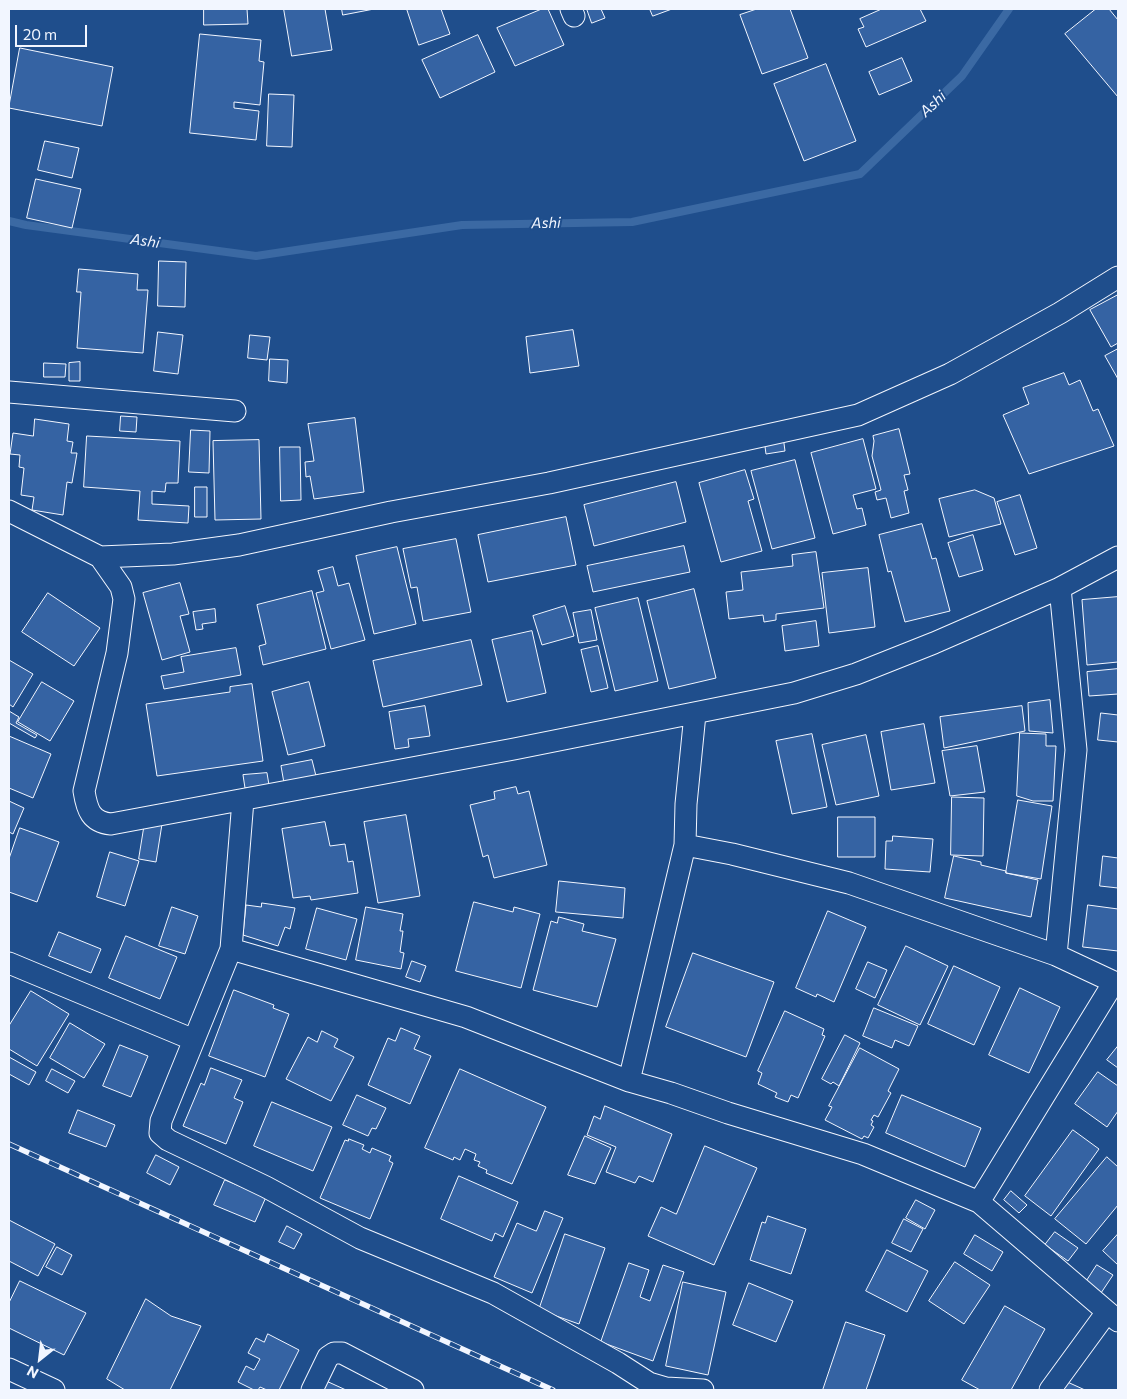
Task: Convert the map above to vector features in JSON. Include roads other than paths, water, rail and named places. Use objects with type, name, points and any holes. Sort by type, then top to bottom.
[{"type":"street","points":[[9,511],[100,556],[173,554],[239,545],[392,512],[549,483],[782,430],[847,418],[874,409],[950,374],[1060,313],[1118,277]]},
{"type":"street","points":[[9,392],[235,411]]},
{"type":"street","points":[[100,556],[121,587],[124,599],[117,653],[84,792],[86,805],[93,816],[101,823],[111,824],[694,714],[794,693],[856,674],[934,643],[1060,588],[1118,558]]},
{"type":"street","points":[[1056,955],[1076,750],[1060,588]]},
{"type":"street","points":[[629,1081],[685,844],[686,804],[694,714]]},
{"type":"street","points":[[243,800],[231,949],[161,1121],[160,1133],[168,1140],[266,1187],[360,1238],[493,1293],[618,1363],[649,1383],[666,1388],[703,1390]]},
{"type":"street","points":[[685,844],[849,883],[1056,955],[1116,983],[979,1202]]},
{"type":"street","points":[[231,949],[466,1017],[629,1081],[863,1154],[979,1202],[1112,1316],[1050,1390]]},
{"type":"street","points":[[9,963],[194,1040]]},
{"type":"street","points":[[312,1390],[328,1357],[334,1353],[342,1354],[413,1390]]},
{"type":"street","points":[[9,1370],[54,1390]]},
{"type":"waterway","name":"Ashi","points":[[9,221],[26,225],[256,256],[462,225],[632,222],[860,174],[962,76],[1009,9]]},
{"type":"railway","points":[[9,1144],[553,1390]]}]
